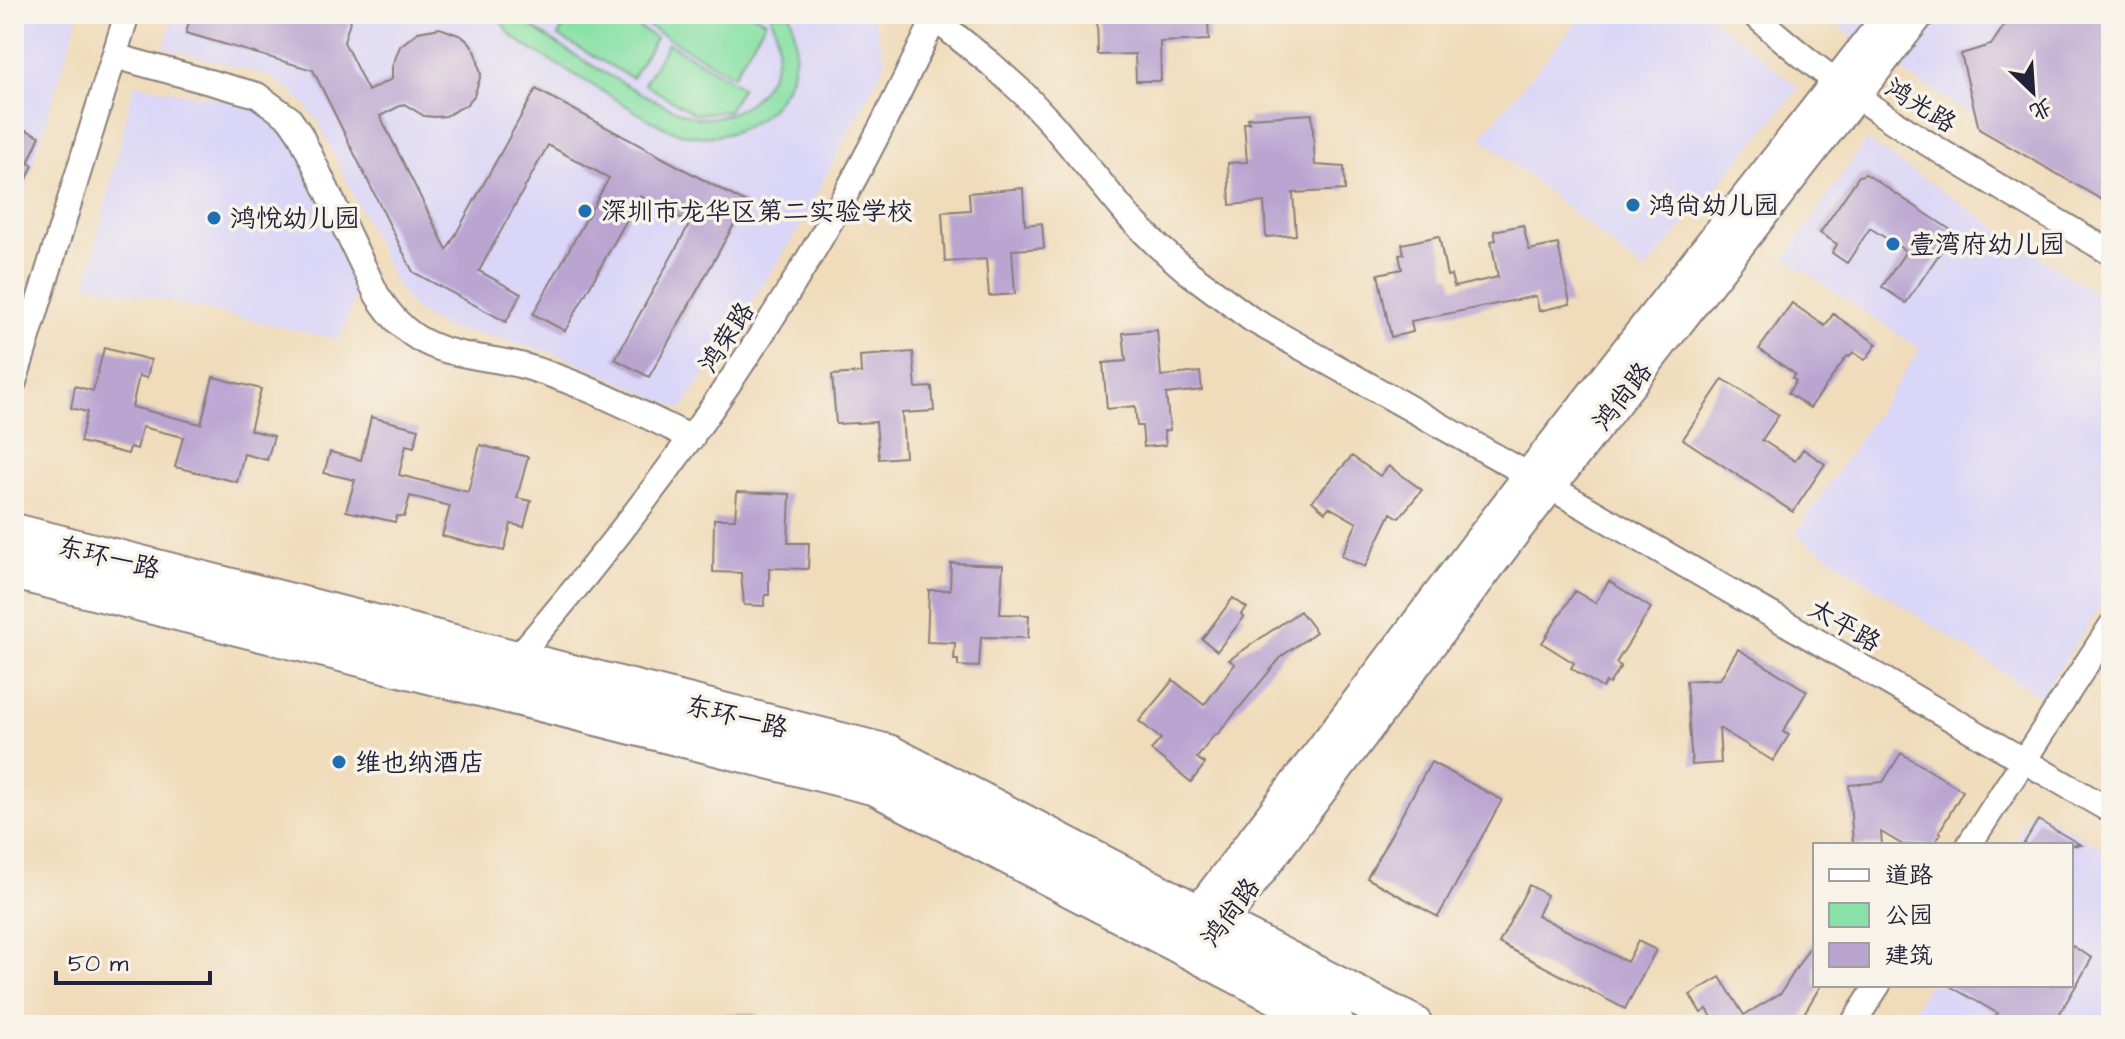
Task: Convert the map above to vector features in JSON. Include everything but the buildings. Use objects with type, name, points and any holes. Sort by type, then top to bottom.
[{"type":"main road","name":"东环一路","points":[[14,533],[888,754],[1205,931],[1335,1025]]},
{"type":"main road","name":"东环一路","points":[[14,570],[876,786],[1413,1025]]},
{"type":"street","points":[[14,382],[127,14]]},
{"type":"street","name":"鸿光路","points":[[1754,14],[1788,46],[1846,91],[2111,253]]},
{"type":"street","name":"鸿尚路","points":[[1846,91],[1890,14]]},
{"type":"street","name":"鸿尚路","points":[[1205,931],[1540,481],[1846,91],[1919,14]]},
{"type":"street","name":"鸿荣路","points":[[515,660],[607,551],[738,371],[863,163],[934,16]]},
{"type":"street","name":"太平路","points":[[934,16],[1023,93],[1130,218],[1219,296],[1285,339],[1540,481],[2111,811]]},
{"type":"street","points":[[114,56],[238,88],[266,100],[289,118],[300,134],[377,295],[409,332],[438,348],[524,366],[559,377],[692,438]]},
{"type":"street","points":[[1970,843],[2111,626]]},
{"type":"street","points":[[1852,1025],[1877,987]]},
{"type":"shaded area","points":[[14,14],[79,14],[14,227]]},
{"type":"shaded area","name":"深圳市龙华区第二实验学校","points":[[174,14],[871,14],[886,61],[792,240],[682,410],[566,357],[494,337],[445,328],[422,315],[396,285],[319,123],[305,104],[266,75],[164,47]]},
{"type":"shaded area","name":"鸿尚幼儿园","points":[[1583,14],[1709,14],[1799,88],[1645,272],[1481,137]]},
{"type":"shaded area","points":[[1823,14],[2111,14],[2111,199],[1881,59]]},
{"type":"shaded area","name":"鸿悦幼儿园","points":[[134,84],[254,105],[299,152],[357,293],[339,340],[87,283]]},
{"type":"shaded area","points":[[1866,140],[2111,304],[2111,591],[2040,697],[1795,534],[1920,349],[1785,258]]},
{"type":"shaded area","points":[[2032,808],[2111,853],[2111,1025],[1905,1025],[1927,987],[2073,987],[2073,843],[2012,843]]},
{"type":"green space","points":[[495,14],[517,14],[549,39],[604,73],[683,114],[698,118],[718,117],[737,110],[753,99],[766,84],[777,50],[776,32],[770,14],[790,14],[795,37],[795,59],[784,91],[757,120],[732,132],[691,135],[652,121],[527,47],[512,36]]},
{"type":"green space","points":[[571,14],[616,14],[656,38],[632,78],[558,36]]},
{"type":"green space","points":[[627,14],[753,14],[766,21],[733,76]]},
{"type":"green space","points":[[668,43],[742,87],[728,111],[695,114],[644,84]]},
{"type":"green space","points":[[752,1014],[775,1025],[576,1025],[578,1020]]},
{"type":"place","name":"鸿尚幼儿园","points":[[1633,205]]},
{"type":"place","name":"深圳市龙华区第二实验学校","points":[[585,211]]},
{"type":"place","name":"鸿悦幼儿园","points":[[214,218]]},
{"type":"place","name":"壹湾府幼儿园","points":[[1893,244]]},
{"type":"place","name":"维也纳酒店","points":[[339,762]]}]
